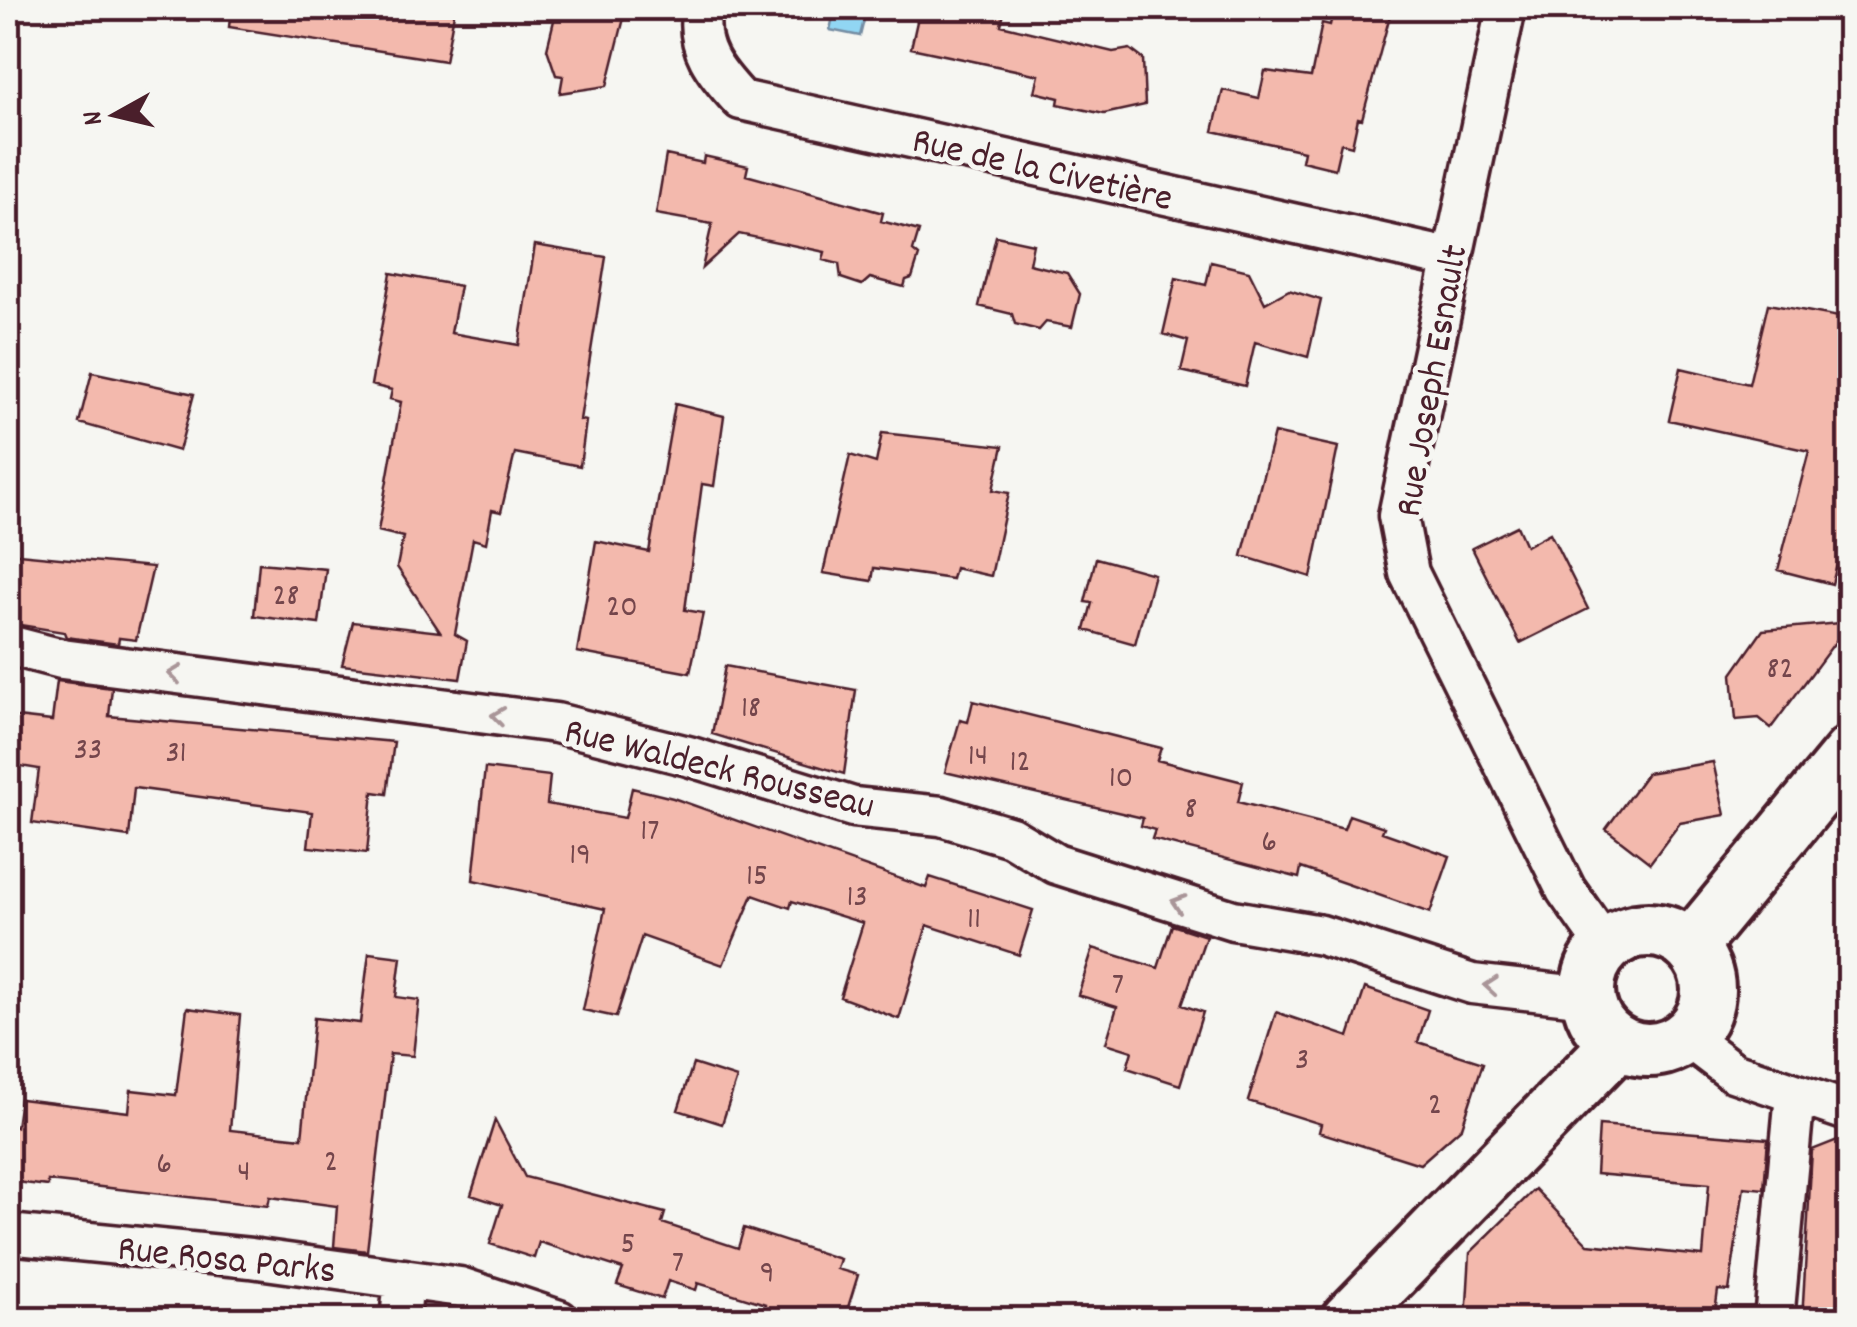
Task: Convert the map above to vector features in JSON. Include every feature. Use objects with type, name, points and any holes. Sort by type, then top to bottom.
[{"type":"street","name":"Rue de la Civetière","points":[[702,8],[698,30],[712,69],[742,100],[1450,258]]},
{"type":"street","name":"Rue Joseph Esnault","points":[[1506,8],[1398,516],[1409,574],[1566,890],[1606,946]]},
{"type":"street","name":"Rue Waldeck Rousseau","points":[[8,645],[62,659],[556,723],[688,756],[853,807],[941,816],[1012,837],[1056,864],[1233,920],[1321,934],[1472,984],[1588,997]]},
{"type":"street","points":[[1690,947],[1850,754]]},
{"type":"street","points":[[1639,930],[1657,930],[1690,947],[1708,982],[1700,1022],[1686,1037],[1654,1051],[1618,1043],[1593,1015],[1588,997],[1589,978],[1606,946],[1639,930]]},
{"type":"street","points":[[1686,1037],[1733,1072],[1850,1112]]},
{"type":"street","points":[[1348,1320],[1618,1043]]},
{"type":"street","points":[[1774,1320],[1795,1094]]},
{"type":"street","name":"Rue Rosa Parks","points":[[8,1234],[460,1287],[559,1320]]},
{"type":"street","points":[[400,1320],[404,1279]]},
{"type":"water","points":[[835,8],[867,8],[860,36],[830,30]]},
{"type":"building","points":[[231,8],[455,8],[445,61],[229,27]]},
{"type":"building","points":[[557,8],[616,8],[615,12],[625,14],[607,86],[560,93],[563,76],[556,75],[547,49]]},
{"type":"building","points":[[920,8],[1005,8],[1001,25],[1113,52],[1130,49],[1143,59],[1145,105],[1104,114],[1058,104],[1059,98],[1035,92],[1039,75],[911,48]]},
{"type":"building","points":[[1334,8],[1392,8],[1362,119],[1358,118],[1352,146],[1341,143],[1335,169],[1302,161],[1304,151],[1213,131],[1223,90],[1259,98],[1265,71],[1311,77],[1322,23],[1330,25]]},
{"type":"building","points":[[666,155],[703,163],[704,156],[748,166],[746,175],[883,213],[881,221],[919,231],[913,251],[919,256],[912,278],[906,280],[904,287],[870,278],[862,285],[841,278],[839,264],[823,260],[825,252],[739,234],[702,268],[712,224],[656,214]]},
{"type":"building","points":[[996,236],[1033,244],[1029,264],[1067,273],[1080,294],[1072,327],[1046,322],[1039,330],[1015,324],[1012,314],[979,306]]},
{"type":"building","points":[[535,245],[606,257],[580,420],[586,421],[580,466],[515,453],[501,512],[492,510],[486,543],[473,539],[455,634],[467,641],[460,679],[342,665],[353,622],[440,632],[397,567],[403,537],[378,531],[401,402],[390,399],[392,390],[371,385],[391,273],[460,286],[451,333],[519,345]]},
{"type":"building","points":[[1211,262],[1249,271],[1265,303],[1289,290],[1321,300],[1308,357],[1255,342],[1245,386],[1181,371],[1188,341],[1163,334],[1176,278],[1206,285]]},
{"type":"building","points":[[1768,304],[1850,319],[1850,513],[1832,584],[1778,570],[1809,451],[1669,420],[1681,368],[1749,384]]},
{"type":"building","points":[[92,372],[194,394],[179,451],[79,423]]},
{"type":"building","points":[[675,404],[724,416],[714,486],[702,484],[685,610],[703,613],[690,673],[577,652],[596,541],[649,552]]},
{"type":"building","points":[[882,433],[1003,446],[993,490],[1009,493],[991,576],[955,568],[952,579],[874,568],[872,581],[823,573],[850,455],[876,463]]},
{"type":"building","points":[[1274,433],[1338,447],[1311,577],[1242,556]]},
{"type":"building","points":[[1517,526],[1526,546],[1550,533],[1588,609],[1520,643],[1472,548]]},
{"type":"building","points":[[8,553],[153,567],[136,640],[119,638],[118,644],[8,623]]},
{"type":"building","points":[[1096,558],[1154,574],[1135,644],[1085,630],[1092,603],[1085,602]]},
{"type":"building","points":[[259,563],[326,569],[319,624],[254,616]]},
{"type":"building","points":[[1850,622],[1771,728],[1759,718],[1736,720],[1732,674],[1763,630]]},
{"type":"building","points":[[725,666],[856,690],[844,774],[712,734]]},
{"type":"building","points":[[57,681],[112,688],[109,716],[394,742],[387,794],[373,792],[367,853],[308,847],[312,812],[134,788],[129,837],[32,823],[39,769],[8,764],[8,716],[52,721]]},
{"type":"building","points":[[973,701],[1161,748],[1157,760],[1243,782],[1238,802],[1344,829],[1349,815],[1384,827],[1382,832],[1450,856],[1430,913],[1301,868],[1299,878],[1152,839],[1155,830],[1141,826],[1143,818],[945,772],[960,720],[968,722]]},
{"type":"building","points":[[1713,762],[1725,815],[1680,823],[1650,863],[1606,829],[1647,773]]},
{"type":"building","points":[[485,768],[550,776],[547,804],[625,818],[632,788],[673,798],[926,888],[930,877],[1033,910],[1019,955],[927,925],[899,1019],[840,997],[863,923],[792,901],[790,908],[753,895],[723,965],[642,936],[616,1017],[583,1010],[605,909],[473,880]]},
{"type":"building","points":[[1172,925],[1206,936],[1182,1005],[1203,1012],[1180,1085],[1127,1068],[1132,1051],[1106,1043],[1117,1007],[1078,995],[1093,948],[1158,968]]},
{"type":"building","points":[[369,953],[401,957],[396,997],[419,1000],[413,1056],[390,1054],[367,1251],[334,1247],[337,1206],[270,1197],[268,1206],[48,1181],[48,1186],[8,1181],[8,1126],[16,1127],[20,1099],[129,1112],[131,1090],[176,1095],[187,1008],[240,1015],[230,1130],[302,1138],[314,1018],[360,1023]]},
{"type":"building","points":[[1365,988],[1428,1010],[1418,1042],[1483,1063],[1462,1127],[1420,1164],[1319,1132],[1321,1124],[1248,1101],[1276,1012],[1349,1037]]},
{"type":"building","points":[[693,1064],[737,1078],[722,1124],[678,1110]]},
{"type":"building","points":[[495,1120],[525,1177],[665,1213],[662,1223],[738,1248],[744,1228],[840,1259],[837,1269],[858,1275],[844,1320],[762,1320],[766,1304],[698,1283],[696,1290],[668,1281],[662,1299],[617,1285],[623,1269],[539,1242],[534,1258],[490,1244],[502,1205],[471,1195]]},
{"type":"building","points":[[1599,1125],[1768,1139],[1764,1189],[1744,1187],[1729,1291],[1718,1290],[1714,1320],[1466,1320],[1470,1253],[1535,1189],[1588,1244],[1703,1256],[1709,1184],[1596,1174]]},
{"type":"building","points":[[1850,1135],[1850,1320],[1802,1320],[1812,1150]]}]
